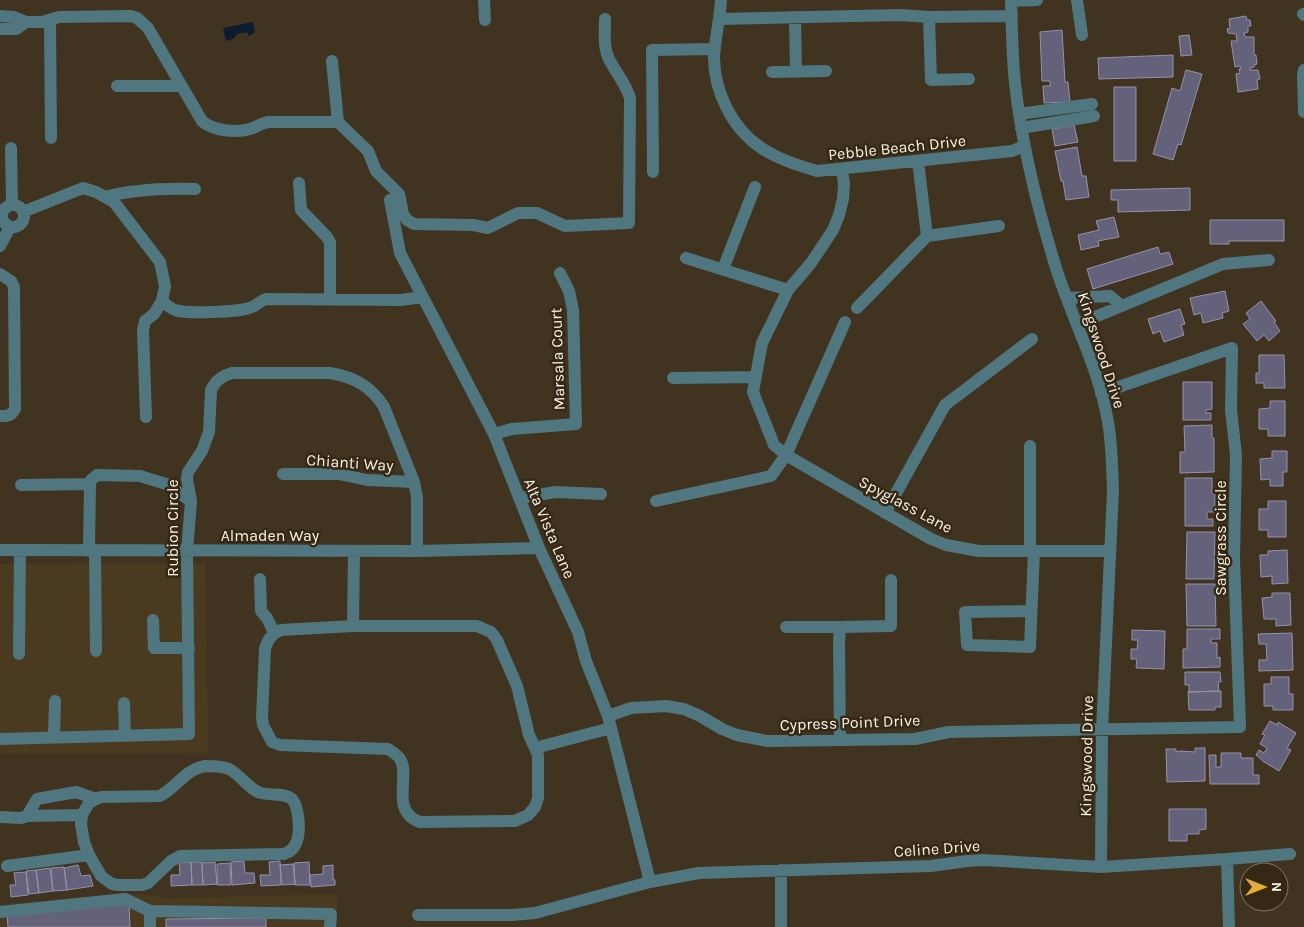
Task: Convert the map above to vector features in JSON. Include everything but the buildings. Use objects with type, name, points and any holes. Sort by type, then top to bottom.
[{"type":"street","points":[[484,0],[485,20]]},
{"type":"street","name":"Pebble Beach Drive","points":[[721,0],[715,48],[715,71],[724,102],[730,115],[750,138],[766,151],[816,171],[1012,151],[1024,146]]},
{"type":"street","points":[[1011,0],[1037,0]]},
{"type":"street","name":"Kingswood Drive","points":[[1011,0],[1014,82],[1024,146],[1056,269],[1090,356],[1101,393],[1108,421],[1112,457],[1113,490],[1102,731],[1100,867]]},
{"type":"street","points":[[1077,0],[1082,35]]},
{"type":"street","points":[[0,16],[14,17],[26,22],[50,20],[59,17],[130,16],[137,18],[148,28],[202,122],[214,129],[247,130],[269,122],[338,122]]},
{"type":"street","points":[[720,19],[1012,16]]},
{"type":"street","points":[[795,17],[796,72]]},
{"type":"street","points":[[929,17],[931,80],[969,79]]},
{"type":"street","points":[[332,61],[338,122],[368,151],[376,171],[399,194],[403,214],[407,220],[414,224],[473,225],[488,228],[518,213],[540,213],[565,226],[629,223],[630,98],[626,84],[608,58],[604,43],[605,19]]},
{"type":"street","points":[[50,20],[51,138]]},
{"type":"street","points":[[0,29],[16,29],[26,22]]},
{"type":"street","points":[[653,172],[652,50],[715,48]]},
{"type":"street","points":[[772,72],[826,71]]},
{"type":"street","points":[[1304,74],[1304,112]]},
{"type":"street","points":[[117,86],[181,86]]},
{"type":"street","points":[[1019,114],[1093,110],[1021,128]]},
{"type":"street","points":[[0,246],[5,216],[11,148]]},
{"type":"street","points":[[918,161],[927,236]]},
{"type":"street","name":"Spyglass Lane","points":[[842,169],[844,184],[843,200],[833,230],[811,263],[788,290],[762,343],[753,392],[774,445],[786,455],[885,513],[931,539],[946,545],[979,551],[1110,551]]},
{"type":"street","points":[[299,182],[301,210],[330,242],[330,299]]},
{"type":"street","points":[[723,269],[755,187]]},
{"type":"street","points":[[24,212],[83,188],[96,192],[114,202],[160,262],[165,286],[162,301],[154,314],[145,321],[143,330],[146,417]]},
{"type":"street","points":[[105,197],[151,190],[195,189]]},
{"type":"street","name":"Alta Vista Lane","points":[[390,200],[400,253],[494,434],[539,548],[578,632],[586,661],[609,722],[650,882]]},
{"type":"street","points":[[20,206],[24,212],[22,222],[17,226],[5,216],[20,206]]},
{"type":"street","points":[[856,308],[927,236],[999,226]]},
{"type":"street","points":[[686,258],[788,290]]},
{"type":"street","points":[[1078,324],[1223,264],[1269,260]]},
{"type":"street","name":"Marsala Court","points":[[494,434],[512,429],[576,424],[573,310],[569,290],[560,273]]},
{"type":"street","points":[[0,274],[11,281],[14,287],[15,409],[8,416],[0,416]]},
{"type":"street","points":[[1068,298],[1110,296],[1122,306]]},
{"type":"street","points":[[162,301],[174,310],[188,312],[244,310],[256,306],[266,299],[401,300],[423,297]]},
{"type":"street","points":[[656,501],[771,476],[786,455],[845,322]]},
{"type":"street","points":[[885,513],[945,405],[1032,340]]},
{"type":"street","name":"Sawgrass Circle","points":[[1101,393],[1232,348],[1231,410],[1236,456],[1234,560],[1240,727],[1102,731]]},
{"type":"street","name":"Rubion Circle","points":[[0,739],[189,734],[187,551],[191,501],[187,478],[188,472],[202,451],[209,432],[211,390],[219,378],[232,373],[330,373],[345,376],[359,382],[373,393],[384,407],[410,467],[417,497],[418,551]]},
{"type":"street","points":[[673,378],[756,377]]},
{"type":"street","points":[[1030,446],[1032,551],[1031,611],[1030,647],[967,645],[965,612],[1031,611]]},
{"type":"street","name":"Chianti Way","points":[[283,474],[339,474],[367,480],[414,482]]},
{"type":"street","points":[[96,651],[91,480],[97,475],[140,476],[166,484],[191,501]]},
{"type":"street","points":[[22,485],[90,484]]},
{"type":"street","points":[[519,498],[556,492],[601,494]]},
{"type":"street","name":"Almaden Way","points":[[0,550],[418,551],[539,548]]},
{"type":"street","points":[[18,654],[20,551]]},
{"type":"street","points":[[353,626],[354,551]]},
{"type":"street","points":[[260,579],[260,611],[274,633]]},
{"type":"street","points":[[786,627],[891,626],[891,580]]},
{"type":"street","points":[[153,620],[154,648],[188,648]]},
{"type":"street","points":[[353,626],[477,626],[491,632],[497,640],[517,686],[529,734],[538,760],[538,798],[534,810],[524,818],[515,821],[424,823],[415,820],[403,805],[400,758],[388,749],[280,745],[272,742],[264,726],[262,716],[265,649],[268,640],[274,633],[281,630],[353,626]]},
{"type":"street","points":[[840,627],[840,740]]},
{"type":"street","points":[[54,738],[55,701]]},
{"type":"street","points":[[124,703],[125,736]]},
{"type":"street","name":"Cypress Point Drive","points":[[535,748],[609,722],[620,711],[640,706],[666,706],[684,709],[722,729],[752,739],[767,741],[916,739],[949,732],[1102,731]]},
{"type":"street","points":[[206,766],[220,767],[238,774],[255,790],[262,793],[286,795],[292,799],[298,811],[298,838],[293,849],[284,854],[180,856],[142,885],[112,884],[101,876],[89,855],[81,824],[82,815],[89,803],[96,799],[101,797],[160,796],[196,768],[206,766]]},
{"type":"street","points":[[27,816],[37,799],[76,792],[96,799]]},
{"type":"street","points":[[0,818],[82,815]]},
{"type":"street","name":"Celine Drive","points":[[418,915],[512,915],[535,913],[650,882],[699,873],[931,866],[984,860],[1100,867],[1290,854]]},
{"type":"street","points":[[8,866],[89,855]]},
{"type":"street","points":[[1227,859],[1229,927]]},
{"type":"street","points":[[781,870],[781,927]]},
{"type":"street","points":[[0,912],[125,899],[150,911],[330,914],[330,927]]},
{"type":"street","points":[[150,911],[150,927]]},
{"type":"shaded area","points":[[206,563],[208,753],[0,754],[0,564]]},
{"type":"shaded area","points":[[126,893],[169,898],[337,894],[337,927],[0,927],[0,905]]},
{"type":"water","points":[[253,22],[255,32],[249,36],[247,32],[237,34],[233,39],[226,41],[223,28]]}]
